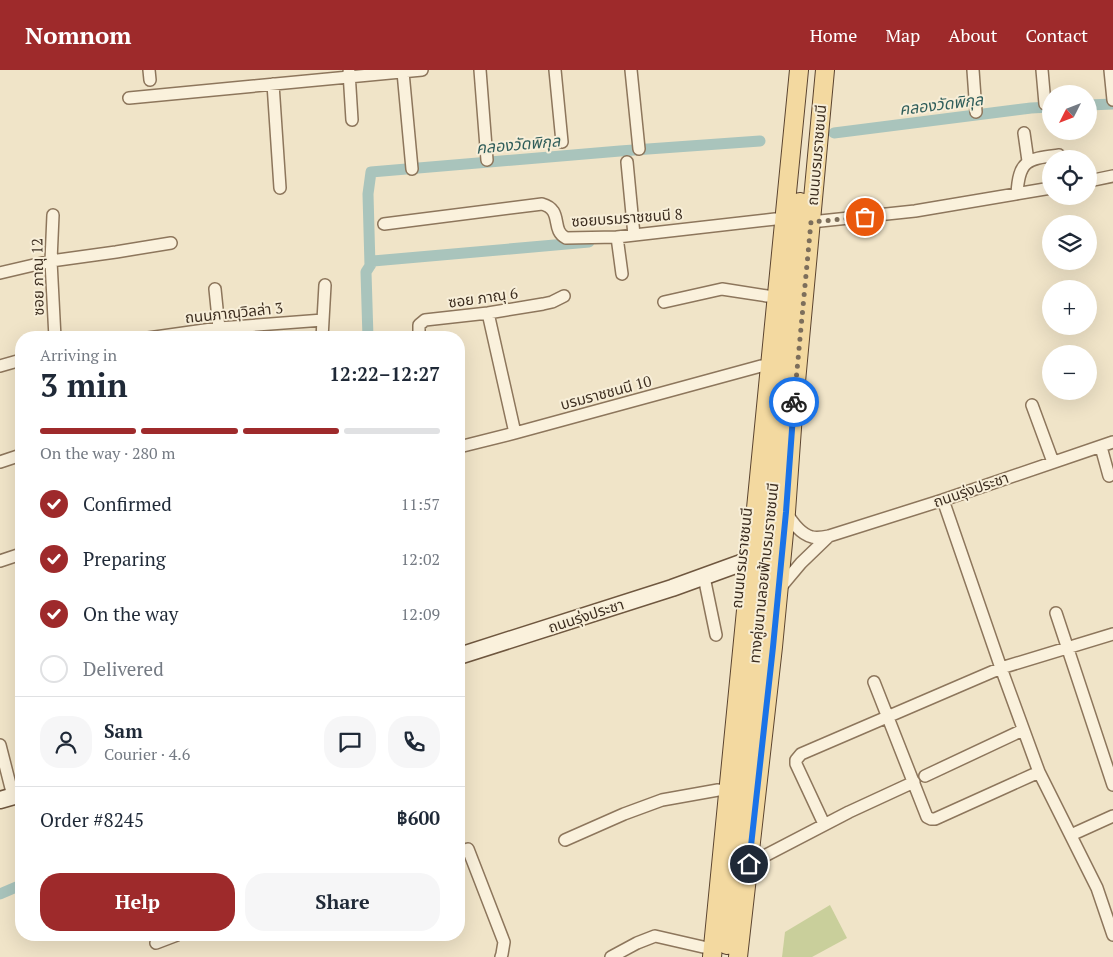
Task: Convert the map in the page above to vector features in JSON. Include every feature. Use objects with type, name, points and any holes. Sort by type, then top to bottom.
[{"type":"main road","name":"ถนนบรมราชชนนี","points":[[706,954],[718,790],[761,366],[788,70]]},
{"type":"main road","name":"ทางคู่ขนานลอยฟ้าบรมราชชนนี","points":[[706,954],[754,540],[799,70]]},
{"type":"main road","name":"ทางคู่ขนานลอยฟ้าบรมราชชนนี","points":[[726,957],[813,70]]},
{"type":"main road","name":"ถนนบรมราชชนนี","points":[[738,957],[772,657],[825,70]]},
{"type":"street","points":[[129,98],[274,84],[349,74],[422,70]]},
{"type":"street","points":[[480,70],[487,160]]},
{"type":"street","points":[[555,70],[562,142]]},
{"type":"street","points":[[630,70],[639,149]]},
{"type":"street","points":[[973,70],[976,112]]},
{"type":"street","points":[[1042,70],[1043,85]]},
{"type":"street","points":[[1110,70],[1113,100]]},
{"type":"street","points":[[403,72],[412,168]]},
{"type":"street","points":[[349,74],[352,120]]},
{"type":"street","points":[[274,84],[280,188]]},
{"type":"street","points":[[1024,133],[1028,161]]},
{"type":"street","points":[[1017,194],[1020,173],[1024,165],[1028,161],[1042,157]]},
{"type":"street","points":[[627,162],[634,235]]},
{"type":"street","points":[[1097,179],[1113,176]]},
{"type":"street","points":[[811,222],[915,211],[1042,190]]},
{"type":"street","name":"ซอยบรมราชชนนี 8","points":[[384,224],[542,204],[549,206],[554,212],[558,230],[566,238],[618,237],[775,219]]},
{"type":"street","name":"ซอย ภาณุ 12","points":[[53,215],[51,261],[55,331]]},
{"type":"street","points":[[618,237],[622,274]]},
{"type":"street","points":[[0,273],[51,261],[171,243]]},
{"type":"street","points":[[322,331],[325,285]]},
{"type":"street","points":[[215,289],[220,331]]},
{"type":"street","points":[[664,302],[722,289],[767,296]]},
{"type":"street","name":"ซอย ภาณุ 6","points":[[420,331],[420,325],[425,320],[488,314],[552,302],[564,296]]},
{"type":"street","points":[[488,314],[515,433]]},
{"type":"street","name":"ถนนภาณุวิลล่า 3","points":[[236,331],[323,320]]},
{"type":"street","points":[[0,366],[15,362]]},
{"type":"street","name":"บรมราชชนนี 10","points":[[465,446],[761,366]]},
{"type":"street","points":[[1032,405],[1053,462]]},
{"type":"street","name":"ถนนรุ่งประชา","points":[[786,512],[793,523],[806,535],[813,537],[829,536],[943,500],[1113,442]]},
{"type":"street","points":[[1101,447],[1109,476]]},
{"type":"street","points":[[0,462],[15,457]]},
{"type":"street","points":[[943,500],[1038,772],[1096,888],[1113,935]]},
{"type":"street","name":"ถนนรุ่งประชา","points":[[778,592],[801,563],[829,536]]},
{"type":"street","points":[[0,561],[15,556]]},
{"type":"street","name":"ถนนรุ่งประชา","points":[[465,654],[672,588],[741,563]]},
{"type":"street","points":[[704,577],[716,635]]},
{"type":"street","points":[[1056,613],[1113,785]]},
{"type":"street","points":[[824,824],[796,764],[797,757],[1001,668],[1113,634]]},
{"type":"street","points":[[874,682],[927,818],[935,819],[1038,772]]},
{"type":"street","points":[[925,776],[1024,730]]},
{"type":"street","points":[[0,745],[12,797]]},
{"type":"street","points":[[749,864],[848,812],[914,782]]},
{"type":"street","points":[[564,840],[662,800],[718,790]]},
{"type":"street","points":[[1070,835],[1113,816]]},
{"type":"street","points":[[465,853],[504,942],[500,957]]},
{"type":"street","points":[[611,957],[656,936],[706,954]]},
{"type":"street","points":[[156,943],[161,941]]},
{"type":"green space","points":[[830,905],[847,938],[812,957],[782,957],[785,932]]},
{"type":"waterway","name":"คลองวัดพิกุล","points":[[1098,105],[1113,104]]},
{"type":"waterway","name":"คลองวัดพิกุล","points":[[834,133],[1042,107]]},
{"type":"waterway","name":"คลองวัดพิกุล","points":[[370,266],[368,194],[371,172],[760,141]]},
{"type":"waterway","points":[[368,331],[366,272],[373,261],[589,242]]},
{"type":"waterway","points":[[0,894],[15,888]]},
{"type":"way so far","points":[[794,402],[811,222],[865,217]]},
{"type":"route","points":[[749,864],[773,647],[794,402]]}]
